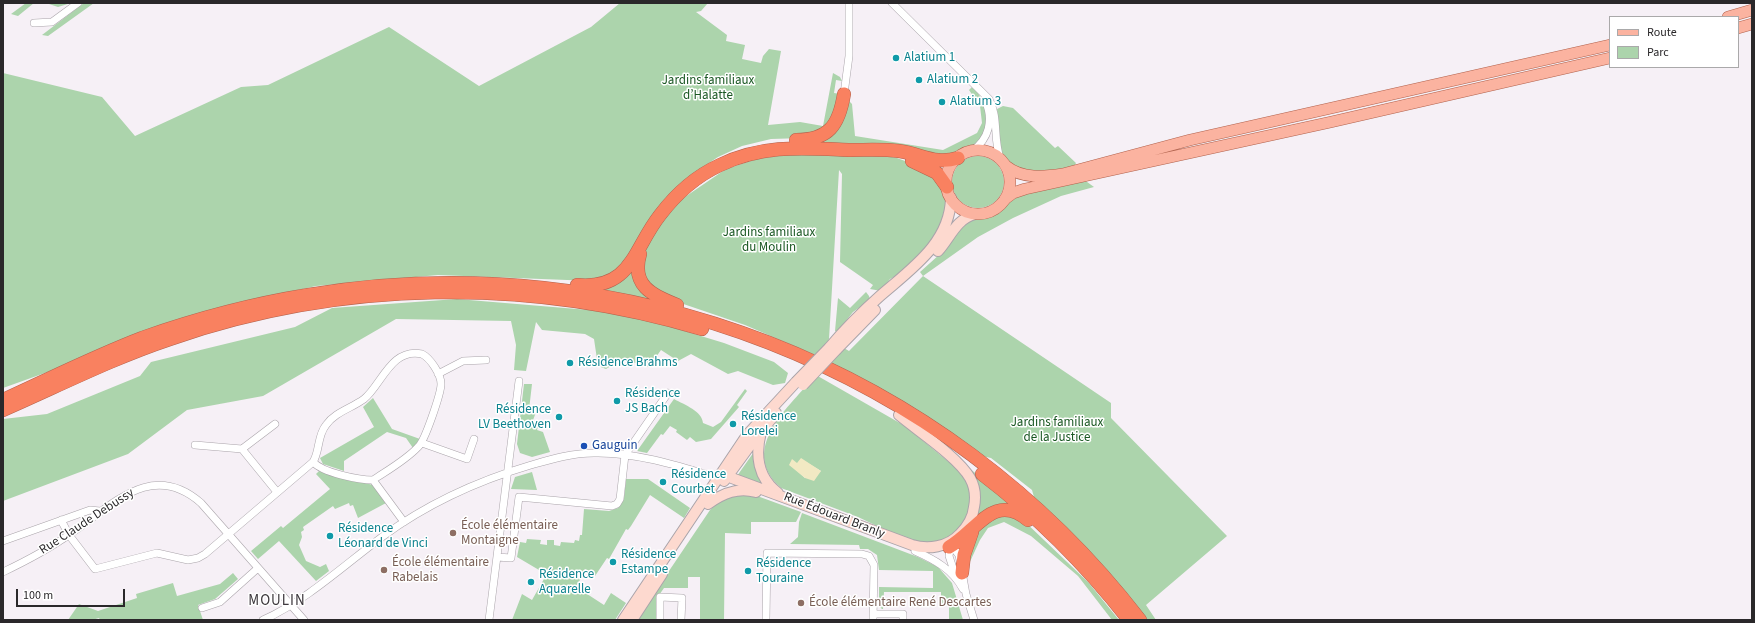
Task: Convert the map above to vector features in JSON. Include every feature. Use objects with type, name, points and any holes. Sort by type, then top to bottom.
[{"type":"highway","points":[[3,400],[125,345],[162,332],[258,305],[309,294],[363,287],[418,283],[468,283],[522,280],[582,285],[602,284],[624,272],[642,247],[656,220],[674,198],[702,175],[747,150],[763,144],[783,141],[809,140],[822,136],[832,127],[838,118],[844,94]]},
{"type":"highway","points":[[727,162],[752,152],[782,148],[900,151],[939,161],[958,158]]},
{"type":"highway","points":[[872,151],[898,156],[922,165],[937,173],[949,193]]},
{"type":"highway","points":[[642,247],[638,262],[638,273],[643,284],[650,293],[787,349],[858,382],[920,418],[966,450],[1024,496],[1061,530],[1104,576],[1140,620]]},
{"type":"highway","points":[[468,283],[539,287],[620,299],[680,313],[754,336]]},
{"type":"highway","points":[[3,410],[139,350],[229,321],[294,306],[348,298],[456,292],[509,294],[563,299],[641,313],[742,341],[795,362],[836,380],[898,415],[951,450],[994,483],[1035,518],[1083,566],[1129,620]]},
{"type":"highway","points":[[3,394],[45,381]]},
{"type":"highway","points":[[948,544],[964,538],[982,519],[993,512],[1005,510],[1016,512],[1022,516],[1083,566]]},
{"type":"highway","points":[[959,575],[974,528]]},
{"type":"main road","points":[[1731,16],[1752,10]]},
{"type":"main road","points":[[1739,28],[1752,24]]},
{"type":"main road","points":[[832,349],[856,319],[934,246],[947,222],[949,170],[958,158],[972,151],[986,152],[1003,162],[1017,173],[1048,176],[1063,174],[1190,140],[1609,45]]},
{"type":"main road","points":[[632,620],[708,504],[751,430],[799,384],[832,349],[933,256],[960,222],[966,217],[992,211],[1014,193],[1025,189],[1331,122],[1609,58]]},
{"type":"main road","points":[[1003,162],[1010,183],[1005,200]]},
{"type":"main road","points":[[949,193],[961,209],[975,214]]},
{"type":"main road","points":[[623,620],[723,477],[799,384]]},
{"type":"main road","points":[[898,415],[958,463],[970,478],[975,495],[973,513],[964,530],[948,544]]},
{"type":"main road","points":[[764,426],[758,448],[759,467],[771,487],[784,497]]},
{"type":"main road","name":"Rue Édouard Branly","points":[[723,477],[756,492],[915,551],[932,553],[948,544]]},
{"type":"main road","name":"Rue Édouard Branly","points":[[723,477],[784,497],[912,545],[924,547],[948,544]]},
{"type":"main road","points":[[708,504],[729,492],[741,490],[756,492]]},
{"type":"street","points":[[34,23],[52,22],[78,3]]},
{"type":"street","points":[[844,94],[849,56],[848,3]]},
{"type":"street","points":[[892,3],[989,99],[994,110],[996,145],[1003,162]]},
{"type":"street","points":[[972,151],[985,138],[990,119],[986,101],[974,83]]},
{"type":"street","points":[[61,520],[69,535],[95,569],[157,553],[184,559],[195,559],[205,554],[313,462],[320,434],[326,424],[335,416],[366,398],[391,365],[409,354],[419,353],[427,357],[438,374],[441,387],[422,443],[413,452],[374,480],[361,479],[325,469],[313,462]]},
{"type":"street","points":[[438,374],[462,361],[486,360]]},
{"type":"street","points":[[489,620],[509,472],[519,381]]},
{"type":"street","points":[[497,557],[511,558],[519,497],[612,506],[617,504],[620,499],[625,455],[668,393]]},
{"type":"street","points":[[195,445],[242,449],[275,424]]},
{"type":"street","points":[[422,443],[468,459],[474,439]]},
{"type":"street","points":[[242,449],[277,492]]},
{"type":"street","points":[[263,620],[291,605],[404,522],[454,493],[509,472],[575,454],[599,453],[625,455],[723,477]]},
{"type":"street","points":[[374,480],[404,522]]},
{"type":"street","name":"Rue Claude Debussy","points":[[3,572],[32,558],[69,535],[100,511],[131,491],[150,486],[168,486],[181,489],[198,500],[304,620]]},
{"type":"street","points":[[3,541],[92,510],[100,511]]},
{"type":"street","points":[[948,544],[949,556],[959,575],[974,620]]},
{"type":"street","points":[[948,544],[959,555],[959,575]]},
{"type":"street","name":"Rue Édouard Branly","points":[[915,551],[959,575]]},
{"type":"street","points":[[766,620],[766,553],[862,554],[869,556],[874,564],[874,617],[903,617]]},
{"type":"street","points":[[202,608],[220,602],[258,568]]},
{"type":"street","points":[[660,620],[660,597],[682,598],[682,620]]},
{"type":"green space","points":[[26,3],[34,3],[18,16],[11,14]]},
{"type":"green space","points":[[46,3],[71,3],[58,7]]},
{"type":"green space","points":[[84,3],[94,3],[48,36],[42,35]]},
{"type":"green space","name":"Jardins familiaux d’Halatte","points":[[620,3],[708,3],[701,11],[696,12],[727,35],[726,41],[745,45],[742,59],[761,63],[763,56],[769,49],[781,51],[768,125],[800,122],[823,126],[833,73],[840,77],[842,81],[836,80],[834,93],[841,94],[830,124],[804,138],[771,139],[742,146],[718,157],[694,173],[621,269],[593,281],[438,275],[316,286],[240,303],[3,388],[3,73],[102,97],[135,136],[241,87],[268,85],[389,27],[479,86],[591,27]]},
{"type":"green space","points":[[973,86],[982,99],[988,119],[984,135],[976,145],[950,157],[808,143],[848,100],[852,104],[855,136],[943,150],[977,133],[982,123],[980,106],[969,90]]},
{"type":"green space","points":[[1003,106],[1013,108],[1055,148],[1058,146],[1076,163],[1074,167],[1052,173],[1014,168],[1005,159],[1001,151],[997,109]]},
{"type":"green space","name":"Jardins familiaux du Moulin","points":[[787,152],[877,154],[897,158],[929,170],[943,190],[948,202],[938,235],[900,274],[890,279],[881,291],[870,289],[873,285],[840,262],[842,174],[839,170],[829,339],[815,355],[745,325],[657,295],[644,280],[644,250],[654,231],[679,201],[726,169],[757,159],[784,155]]},
{"type":"green space","points":[[973,156],[983,156],[997,163],[1004,177],[1004,187],[997,201],[983,208],[973,208],[963,204],[956,197],[952,187],[952,177],[956,167],[963,160]]},
{"type":"green space","points":[[1083,179],[1094,187],[1061,196],[1013,218],[978,237],[923,276],[920,272],[940,254],[955,233],[971,218],[988,217],[1004,208],[1011,199],[1022,193]]},
{"type":"green space","points":[[634,265],[653,301],[598,290]]},
{"type":"green space","name":"Jardins familiaux de la Justice","points":[[923,276],[1111,403],[1111,418],[1227,536],[1146,605],[1156,620],[1146,620],[1078,540],[1034,497],[1032,490],[991,458],[981,456],[929,419],[886,392],[829,364],[844,348],[849,351]]},
{"type":"green space","points":[[866,292],[870,300],[853,312],[837,332],[835,331],[838,298],[850,308]]},
{"type":"green space","points":[[457,299],[601,311],[655,322],[724,343],[774,362],[788,373],[785,383],[773,385],[738,371],[728,374],[691,354],[678,361],[661,350],[649,367],[622,359],[606,369],[598,366],[594,339],[585,334],[542,330],[536,322],[526,371],[514,370],[516,345],[511,321],[396,319],[263,396],[187,410],[128,454],[3,501],[3,419],[47,414],[140,376],[151,362],[295,327],[332,308]]},
{"type":"green space","points":[[816,375],[905,426],[961,472],[971,491],[972,506],[968,518],[950,539],[922,545],[896,535],[858,517],[781,488],[769,473],[764,458],[766,443],[772,428],[782,414]],"holes":[[[801,459],[821,471],[805,478],[794,468]]]},
{"type":"green space","points":[[524,384],[532,384],[529,410],[536,412],[532,423],[538,426],[537,430],[543,432],[550,452],[532,457],[520,453],[517,444]]},
{"type":"green space","points":[[745,389],[747,391],[737,405],[739,407],[711,439],[696,442],[690,437],[687,440],[676,432],[677,430],[670,426],[663,435],[661,434],[647,453],[637,451],[674,399],[700,415],[703,423],[713,427],[721,422]]},
{"type":"green space","points":[[373,398],[392,429],[420,439],[413,448],[406,438],[387,432],[344,461],[344,471],[323,464],[320,458],[374,427],[363,407]]},
{"type":"green space","points":[[756,449],[769,488],[737,476]]},
{"type":"green space","points":[[968,467],[1017,508],[976,516]]},
{"type":"green space","points":[[319,471],[373,485],[386,503],[358,518],[353,505],[350,506],[349,503],[335,509],[333,506],[303,527],[304,530],[301,532],[302,537],[299,545],[306,561],[320,567],[326,564],[329,571],[316,581],[279,541],[258,559],[251,551],[281,526],[283,528],[330,489],[316,474]]},
{"type":"green space","points":[[532,472],[537,490],[511,489],[515,477]]},
{"type":"green space","points":[[626,479],[648,479],[690,508],[684,518],[650,495],[631,526],[628,530],[626,529],[609,559],[607,558],[595,576],[585,569],[581,575],[582,577],[574,589],[582,594],[584,592],[604,605],[611,593],[626,603],[615,620],[512,620],[522,594],[532,600],[548,572],[541,567],[539,570],[517,557],[520,542],[526,543],[527,539],[541,540],[540,544],[547,545],[547,540],[554,540],[554,545],[560,546],[561,542],[574,543],[575,540],[579,541],[580,535],[582,535],[584,509],[609,511],[618,508],[624,498]]},
{"type":"green space","points":[[732,495],[752,495],[801,512],[796,522],[751,522],[751,534],[725,533],[724,620],[700,620],[700,577],[688,577],[688,588],[664,588],[657,598],[657,620],[636,620],[710,510],[720,501]]},
{"type":"green space","points":[[802,513],[918,557],[938,567],[952,583],[963,620],[949,620],[949,604],[941,604],[941,592],[884,592],[882,609],[879,606],[879,587],[933,588],[933,571],[879,570],[877,555],[868,549],[860,549],[859,545],[790,544],[798,537],[799,522]]},
{"type":"green space","points":[[997,514],[1022,519],[1088,582],[1119,620],[1112,620],[1078,576],[1031,536],[1004,522],[988,528],[980,540],[968,566],[969,552],[981,524]]},
{"type":"green space","points":[[233,573],[238,579],[215,599],[198,605],[203,620],[100,620],[99,618],[92,620],[68,620],[79,604],[98,611],[137,598],[136,594],[173,583],[177,596],[220,584]]},
{"type":"sand","points":[[801,458],[821,471],[814,481],[805,478],[789,465],[792,459],[797,463]]},
{"type":"place","name":"Alatium 1","points":[[896,58]]},
{"type":"place","name":"Alatium 2","points":[[919,80]]},
{"type":"place","name":"Alatium 3","points":[[942,102]]},
{"type":"place","name":"Résidence Brahms","points":[[570,363]]},
{"type":"place","name":"Résidence JS Bach","points":[[617,401]]},
{"type":"place","name":"Résidence LV Beethoven","points":[[559,417]]},
{"type":"place","name":"Résidence Lorelei","points":[[733,424]]},
{"type":"place","name":"Gauguin","points":[[584,446]]},
{"type":"place","name":"Résidence Courbet","points":[[663,482]]},
{"type":"place","name":"École élémentaire Montaigne","points":[[453,533]]},
{"type":"place","name":"Résidence Léonard de Vinci","points":[[330,536]]},
{"type":"place","name":"Résidence Estampe","points":[[613,562]]},
{"type":"place","name":"École élémentaire Rabelais","points":[[384,570]]},
{"type":"place","name":"Résidence Touraine","points":[[748,571]]},
{"type":"place","name":"Résidence Aquarelle","points":[[531,582]]},
{"type":"place","name":"École élémentaire René Descartes","points":[[801,603]]},
{"type":"district","name":"MOULIN","points":[[277,602]]}]
